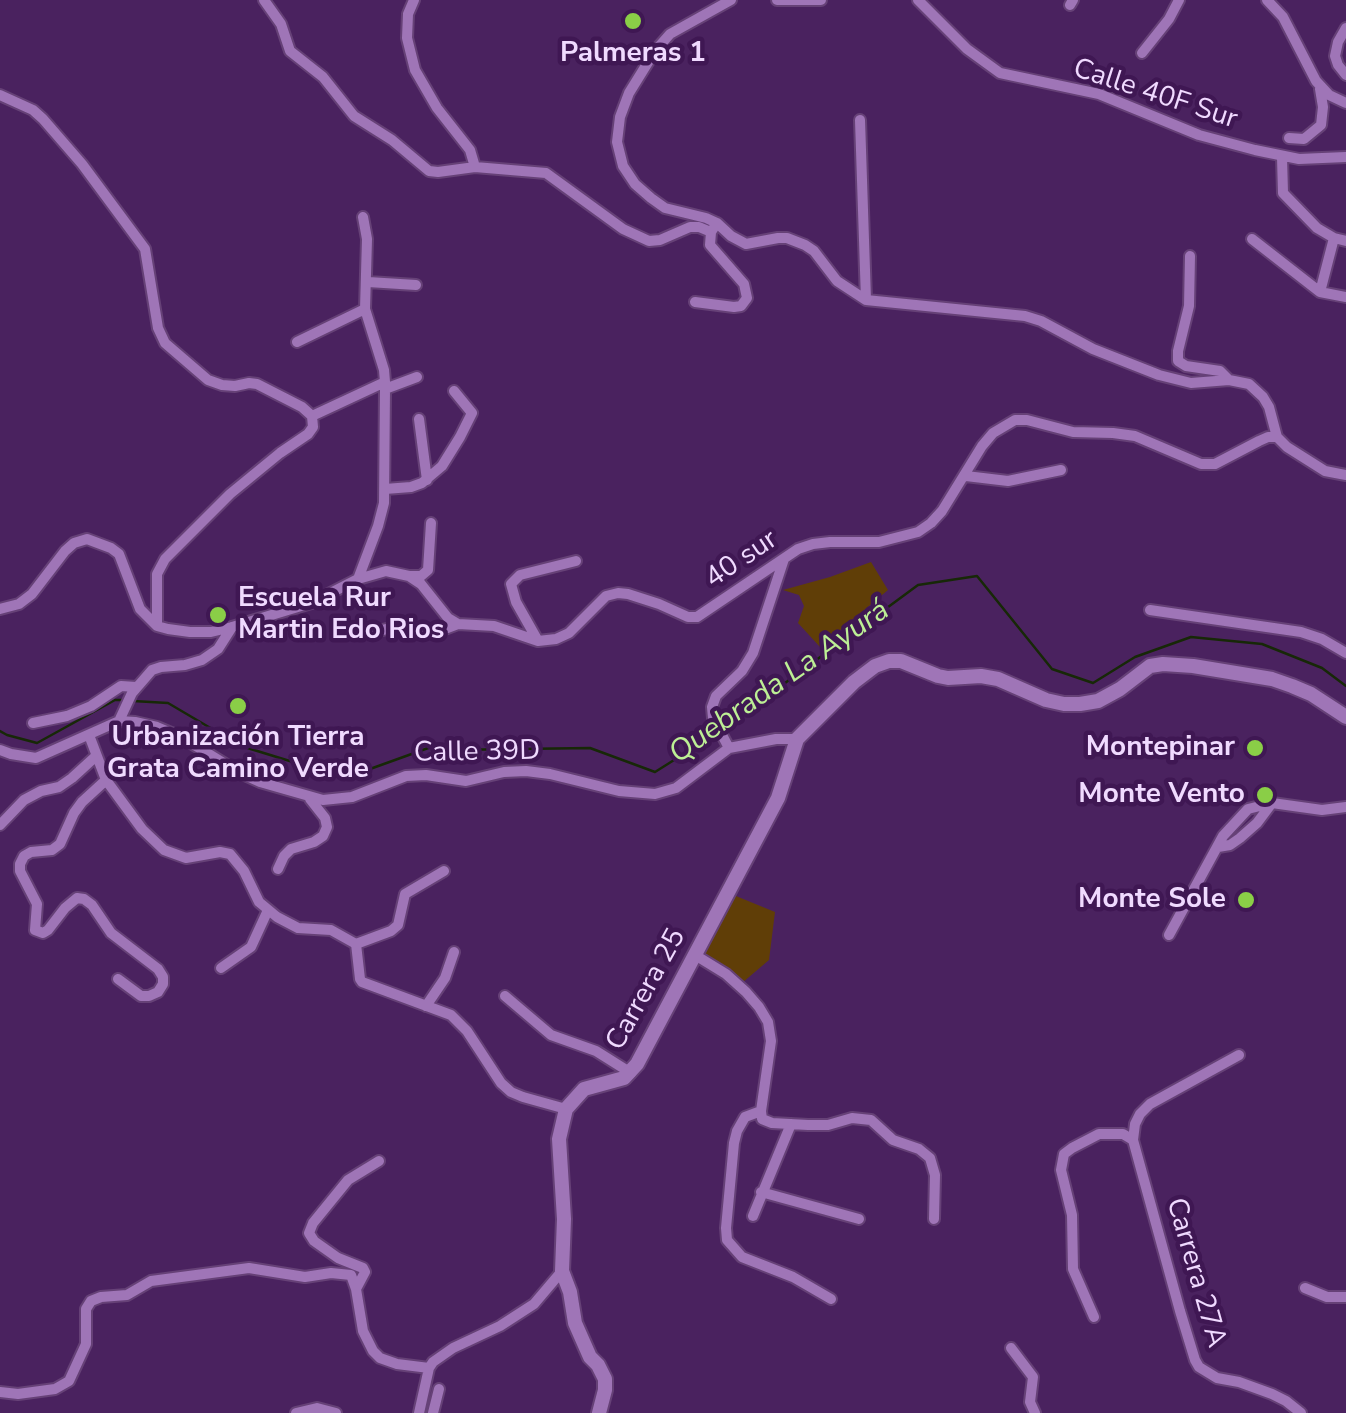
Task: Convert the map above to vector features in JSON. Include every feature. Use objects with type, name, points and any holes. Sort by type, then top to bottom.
[{"type":"street","points":[[264,0],[281,24],[290,51],[323,77],[354,116],[392,140],[429,171],[475,166],[546,173],[624,229],[649,241],[694,226],[714,228],[746,244],[787,238],[814,251],[837,281],[866,300],[1025,316],[1159,375],[1192,383],[1229,380],[1249,384],[1263,396],[1278,437],[1287,448],[1325,471],[1346,474]]},
{"type":"street","points":[[414,0],[408,14],[407,38],[415,70],[437,108],[470,150],[475,166]]},
{"type":"street","points":[[714,228],[706,218],[665,208],[650,198],[622,166],[617,142],[620,117],[629,93],[655,51],[670,34],[731,0]]},
{"type":"street","points":[[777,0],[821,0]]},
{"type":"street","name":"Calle 40F Sur","points":[[918,0],[954,38],[1000,73],[1100,94],[1198,135],[1282,157],[1346,157]]},
{"type":"street","points":[[1142,53],[1178,0]]},
{"type":"street","points":[[1267,0],[1283,17],[1322,98],[1321,125],[1304,139],[1290,138]]},
{"type":"street","points":[[1346,28],[1335,56],[1346,75]]},
{"type":"street","points":[[1316,81],[1346,104]]},
{"type":"street","points":[[0,95],[44,119],[145,249],[158,328],[166,343],[208,380],[222,386],[257,384],[312,416],[313,428],[308,434],[230,494],[165,559],[157,574],[157,626]]},
{"type":"street","points":[[860,120],[866,300]]},
{"type":"street","points":[[1282,157],[1283,193],[1317,228],[1340,240],[1320,292]]},
{"type":"street","points":[[358,580],[378,526],[385,489],[384,370],[365,309],[368,282],[363,217]]},
{"type":"street","points":[[695,302],[741,306],[747,298],[744,284],[710,245],[714,228]]},
{"type":"street","points":[[1252,238],[1320,292],[1346,297]]},
{"type":"street","points":[[1190,256],[1189,306],[1178,360],[1186,366],[1220,371],[1229,380]]},
{"type":"street","points":[[368,282],[416,285]]},
{"type":"street","points":[[298,342],[365,309]]},
{"type":"street","points":[[312,416],[385,386],[417,378]]},
{"type":"street","points":[[385,489],[411,487],[427,480],[442,466],[471,418],[472,409],[454,391]]},
{"type":"street","points":[[420,419],[427,480]]},
{"type":"street","name":"40 sur","points":[[538,641],[570,633],[606,596],[618,593],[643,598],[697,617],[785,557],[813,544],[879,542],[918,532],[942,511],[993,433],[1015,420],[1073,432],[1134,436],[1201,464],[1215,464],[1268,437],[1278,437]]},
{"type":"street","points":[[966,476],[1008,482],[1061,470]]},
{"type":"street","points":[[0,609],[19,604],[32,594],[65,552],[86,538],[119,554],[140,610],[157,626],[210,632],[310,603],[386,570],[421,576],[428,570],[431,523]]},
{"type":"street","points":[[785,557],[752,653],[742,670],[716,696],[712,707],[713,718],[726,743],[798,739],[854,682],[888,661],[901,661],[948,678],[998,678],[1064,704],[1098,701],[1150,666],[1212,668],[1292,686],[1346,718]]},
{"type":"street","points":[[538,641],[516,602],[511,584],[520,575],[576,561]]},
{"type":"street","points":[[409,576],[458,624]]},
{"type":"street","points":[[1150,610],[1302,632],[1346,653]]},
{"type":"street","points":[[364,634],[396,627],[432,632],[458,624],[494,626],[538,641]]},
{"type":"street","points":[[0,750],[36,758],[119,721],[134,690],[152,670],[202,660],[218,649],[232,627]]},
{"type":"street","points":[[33,724],[91,706],[121,686],[134,690]]},
{"type":"street","name":"Calle 39D","points":[[119,721],[156,727],[184,738],[249,777],[309,798],[339,800],[406,776],[466,781],[526,771],[619,791],[655,794],[687,781],[726,743]]},
{"type":"street","points":[[88,735],[106,780],[142,829],[164,850],[186,858],[230,854],[268,910],[292,927],[331,930],[356,944]]},
{"type":"street","name":"Carrera 25","points":[[566,1109],[584,1090],[630,1072],[652,1039],[778,798],[798,739]]},
{"type":"street","points":[[0,825],[24,800],[58,787],[95,757]]},
{"type":"street","points":[[106,780],[74,813],[60,844],[52,850],[24,856],[20,871],[35,896],[35,930],[43,934],[65,908],[77,898],[84,899],[111,933],[158,969],[164,984],[158,992],[141,996],[118,979]]},
{"type":"street","points":[[278,868],[290,849],[314,842],[327,827],[325,818],[309,798]]},
{"type":"street","points":[[1218,848],[1240,838],[1272,803]]},
{"type":"street","points":[[1169,935],[1223,836],[1239,816],[1258,805],[1272,803],[1322,810],[1346,807]]},
{"type":"street","points":[[356,944],[392,930],[398,925],[405,894],[444,871]]},
{"type":"street","points":[[220,968],[251,948],[268,910]]},
{"type":"street","points":[[356,944],[362,982],[460,1021],[511,1092],[566,1109],[559,1139],[564,1219],[562,1270],[574,1323],[605,1379],[600,1413]]},
{"type":"street","points":[[426,1006],[440,986],[454,952]]},
{"type":"street","points":[[695,955],[746,992],[768,1022],[771,1041],[760,1111],[764,1120],[828,1125],[862,1117],[871,1120],[894,1140],[925,1153],[934,1165],[934,1219]]},
{"type":"street","points":[[505,996],[551,1035],[596,1051],[630,1072]]},
{"type":"street","points":[[1094,1317],[1072,1269],[1072,1215],[1062,1170],[1064,1154],[1099,1134],[1123,1134],[1133,1140],[1140,1114],[1150,1104],[1239,1055]]},
{"type":"street","points":[[760,1111],[741,1123],[734,1143],[727,1240],[742,1256],[793,1277],[831,1299]]},
{"type":"street","points":[[753,1216],[791,1124]]},
{"type":"street","name":"Carrera 27A","points":[[1133,1140],[1194,1360],[1210,1375],[1255,1386],[1302,1413]]},
{"type":"street","points":[[356,1289],[363,1268],[338,1258],[309,1233],[348,1180],[379,1161]]},
{"type":"street","points":[[762,1192],[860,1219]]},
{"type":"street","points":[[0,1392],[18,1394],[55,1388],[69,1381],[86,1344],[86,1308],[91,1301],[127,1294],[151,1281],[249,1268],[304,1277],[351,1276],[363,1331],[374,1351],[380,1358],[398,1364],[429,1368]]},
{"type":"street","points":[[419,1413],[429,1368],[439,1356],[534,1304],[562,1270]]},
{"type":"street","points":[[1306,1288],[1327,1298],[1346,1297]]},
{"type":"street","points":[[1011,1348],[1033,1377],[1030,1402],[1035,1413]]},
{"type":"street","points":[[433,1413],[439,1389]]},
{"type":"street","points":[[296,1413],[317,1408],[336,1413]]},
{"type":"shaded area","points":[[871,562],[888,590],[820,647],[798,623],[804,606],[799,595],[783,590]]},
{"type":"shaded area","points":[[731,894],[775,912],[769,960],[742,983],[700,953]]},
{"type":"waterway","name":"Quebrada La Ayurá","points":[[724,728],[918,585],[977,576],[1052,669],[1093,683],[1135,657],[1191,637],[1262,644],[1322,668],[1346,686]]},
{"type":"waterway","name":"Quebrada La Ayurá","points":[[0,731],[37,743],[115,700],[125,700]]},
{"type":"waterway","name":"Quebrada La Ayurá","points":[[133,701],[168,703],[241,746],[345,778],[431,747],[590,748],[655,772],[717,733]]},
{"type":"place","name":"Palmeras 1","points":[[633,21]]},
{"type":"place","name":"Escuela Rur Martin Edo Rios","points":[[218,615]]},
{"type":"place","name":"Urbanización Tierra Grata Camino Verde","points":[[238,706]]},
{"type":"place","name":"Montepinar","points":[[1255,748]]},
{"type":"place","name":"Monte Vento","points":[[1265,795]]},
{"type":"place","name":"Monte Sole","points":[[1246,900]]}]
